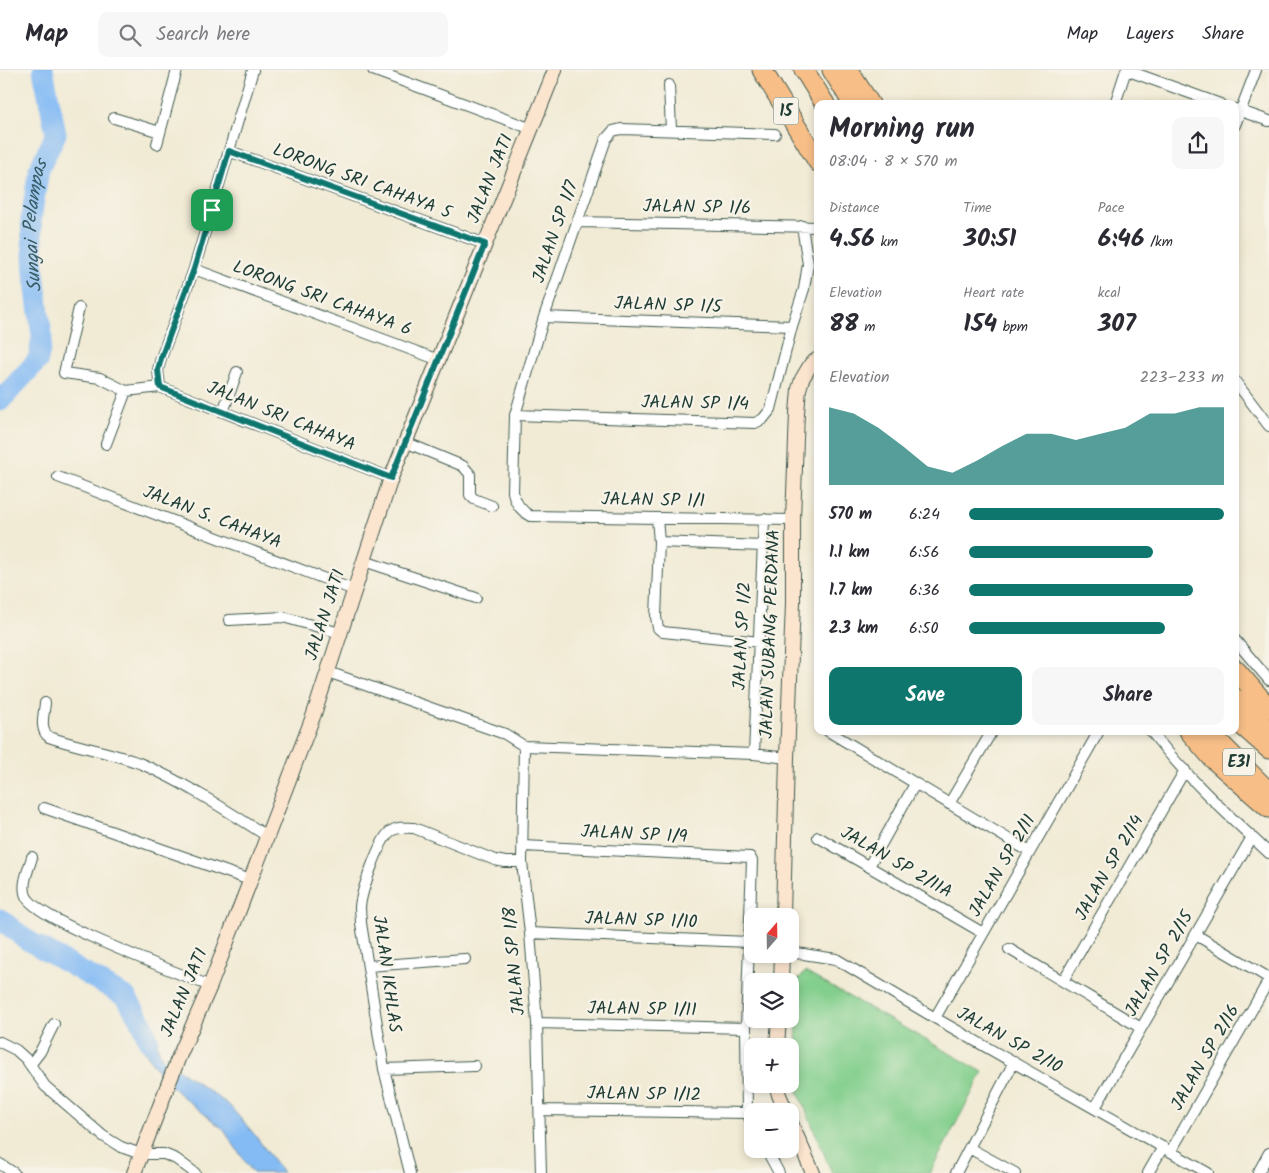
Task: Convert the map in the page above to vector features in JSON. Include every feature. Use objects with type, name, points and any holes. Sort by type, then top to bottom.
[{"type":"highway","name":"15","points":[[762,70],[814,155]]},
{"type":"highway","points":[[768,70],[814,142]]},
{"type":"highway","points":[[804,70],[823,100]]},
{"type":"highway","points":[[816,70],[835,100]]},
{"type":"highway","points":[[832,70],[851,100]]},
{"type":"highway","points":[[848,70],[867,100]]},
{"type":"highway","points":[[1239,674],[1269,708]]},
{"type":"highway","points":[[1239,702],[1269,731]]},
{"type":"highway","name":"E31","points":[[1239,721],[1269,749]]},
{"type":"highway","points":[[1192,735],[1213,759],[1269,808]]},
{"type":"highway","points":[[1213,735],[1269,788]]},
{"type":"highway","name":"E31","points":[[1213,735],[1269,792]]},
{"type":"street","points":[[157,144],[176,70]]},
{"type":"street","points":[[160,387],[158,370],[161,358],[194,269],[253,70]]},
{"type":"street","points":[[373,70],[532,128]]},
{"type":"street","name":"JALAN JATI","points":[[134,1173],[178,1059],[210,986],[314,714],[391,478],[555,70]]},
{"type":"street","points":[[1116,100],[1126,70],[1209,100]]},
{"type":"street","points":[[1239,106],[1256,70]]},
{"type":"street","points":[[668,85],[671,130]]},
{"type":"street","points":[[1239,111],[1269,121]]},
{"type":"street","points":[[114,118],[160,132]]},
{"type":"street","name":"JALAN SP 1/7","points":[[517,505],[513,492],[515,415],[544,317],[606,139],[613,131],[620,129],[776,134]]},
{"type":"street","name":"LORONG SRI CAHAYA 5","points":[[229,151],[485,244]]},
{"type":"street","name":"JALAN SP 1/6","points":[[577,222],[814,227]]},
{"type":"street","name":"JALAN SP 1/4","points":[[515,415],[755,423],[763,419],[771,409],[792,326],[804,289],[808,264],[802,226]]},
{"type":"street","name":"LORONG SRI CAHAYA 6","points":[[194,269],[438,360]]},
{"type":"street","points":[[79,308],[64,373],[100,378],[126,391],[106,444]]},
{"type":"street","name":"JALAN SP 1/5","points":[[544,317],[792,326]]},
{"type":"street","name":"JALAN SUBANG PERDANA","points":[[783,908],[793,602],[793,520],[799,389],[805,373],[814,363]]},
{"type":"street","points":[[224,412],[237,372]]},
{"type":"street","points":[[1239,386],[1269,426]]},
{"type":"street","name":"JALAN SRI CAHAYA","points":[[126,391],[160,387],[391,478]]},
{"type":"street","points":[[405,442],[463,466],[470,474],[470,495],[474,499],[492,506]]},
{"type":"street","name":"JALAN S. CAHAYA","points":[[58,477],[354,590]]},
{"type":"street","name":"JALAN SP 1/1","points":[[517,505],[530,516],[793,520]]},
{"type":"street","points":[[657,518],[656,617],[658,628],[662,632],[760,642]]},
{"type":"street","name":"JALAN SP 1/2","points":[[754,754],[764,519]]},
{"type":"street","points":[[658,542],[763,546]]},
{"type":"street","points":[[364,561],[476,598]]},
{"type":"street","points":[[229,620],[283,617],[340,633]]},
{"type":"street","points":[[1239,645],[1269,680]]},
{"type":"street","points":[[328,672],[506,734],[524,746],[754,754],[787,758]]},
{"type":"street","points":[[45,703],[42,729],[49,737],[107,752],[144,765],[187,787],[267,836]]},
{"type":"street","points":[[835,735],[1030,852]]},
{"type":"street","points":[[949,804],[990,735]]},
{"type":"street","name":"JALAN SP 2/11","points":[[935,1018],[1097,735]]},
{"type":"street","points":[[1154,735],[1167,752],[1269,853]]},
{"type":"street","name":"JALAN SP 1/8","points":[[524,746],[522,862],[537,1024],[541,1110],[541,1173]]},
{"type":"street","name":"JALAN SP 2/14","points":[[1063,981],[1185,770]]},
{"type":"street","points":[[869,866],[915,784]]},
{"type":"street","points":[[44,808],[250,880]]},
{"type":"street","name":"JALAN IKHLAS","points":[[410,1173],[384,1069],[360,906],[364,886],[382,841],[390,831],[401,827],[414,828],[495,860],[522,862]]},
{"type":"street","name":"JALAN SP 2/11A","points":[[818,837],[984,933]]},
{"type":"street","name":"JALAN SP 2/15","points":[[1095,1108],[1252,837]]},
{"type":"street","name":"JALAN SP 1/9","points":[[523,846],[750,857],[752,861],[750,908]]},
{"type":"street","points":[[32,857],[24,885],[26,896],[35,907],[102,940],[210,986]]},
{"type":"street","name":"JALAN SP 1/10","points":[[530,933],[744,942]]},
{"type":"street","points":[[1196,935],[1269,979]]},
{"type":"street","points":[[1009,949],[1141,1028]]},
{"type":"street","name":"JALAN SP 2/10","points":[[799,953],[836,959],[935,1018],[1208,1173]]},
{"type":"street","points":[[368,966],[465,959]]},
{"type":"street","name":"JALAN SP 2/16","points":[[1148,1173],[1167,1149],[1269,979]]},
{"type":"street","points":[[30,1065],[40,1052],[54,1024]]},
{"type":"street","name":"JALAN SP 1/11","points":[[537,1024],[744,1028]]},
{"type":"street","points":[[746,1028],[747,1103]]},
{"type":"street","points":[[0,1042],[16,1050],[45,1086],[103,1136],[121,1147],[141,1154],[164,1154],[183,1163],[195,1173]]},
{"type":"street","points":[[956,1173],[1014,1062]]},
{"type":"street","points":[[384,1069],[475,1066]]},
{"type":"street","name":"JALAN SP 1/12","points":[[541,1110],[744,1113]]},
{"type":"street","points":[[799,1141],[813,1173]]},
{"type":"street","points":[[969,1148],[1015,1173]]},
{"type":"street","points":[[1258,1173],[1269,1154]]},
{"type":"street","points":[[771,1158],[780,1173]]},
{"type":"street","points":[[0,1164],[14,1173]]},
{"type":"green space","points":[[805,972],[983,1072],[930,1173],[832,1173],[799,1093],[799,1038],[796,1038],[797,1028],[799,1028],[799,978]]},
{"type":"water","points":[[145,1015],[162,1058],[229,1105],[254,1134],[283,1173],[253,1173],[223,1129],[177,1092],[159,1073],[141,1045],[130,1019]]},
{"type":"waterway","name":"Sungai Pelampas","points":[[0,401],[38,360],[42,337],[34,273],[31,219],[39,169],[56,134],[43,70]]},
{"type":"waterway","name":"Sungai Pelampas","points":[[0,919],[27,940],[126,997],[143,1025],[148,1040]]},
{"type":"route","points":[[229,151],[485,244],[391,478],[160,387],[158,370],[161,358],[194,269],[212,210],[229,151]]}]
